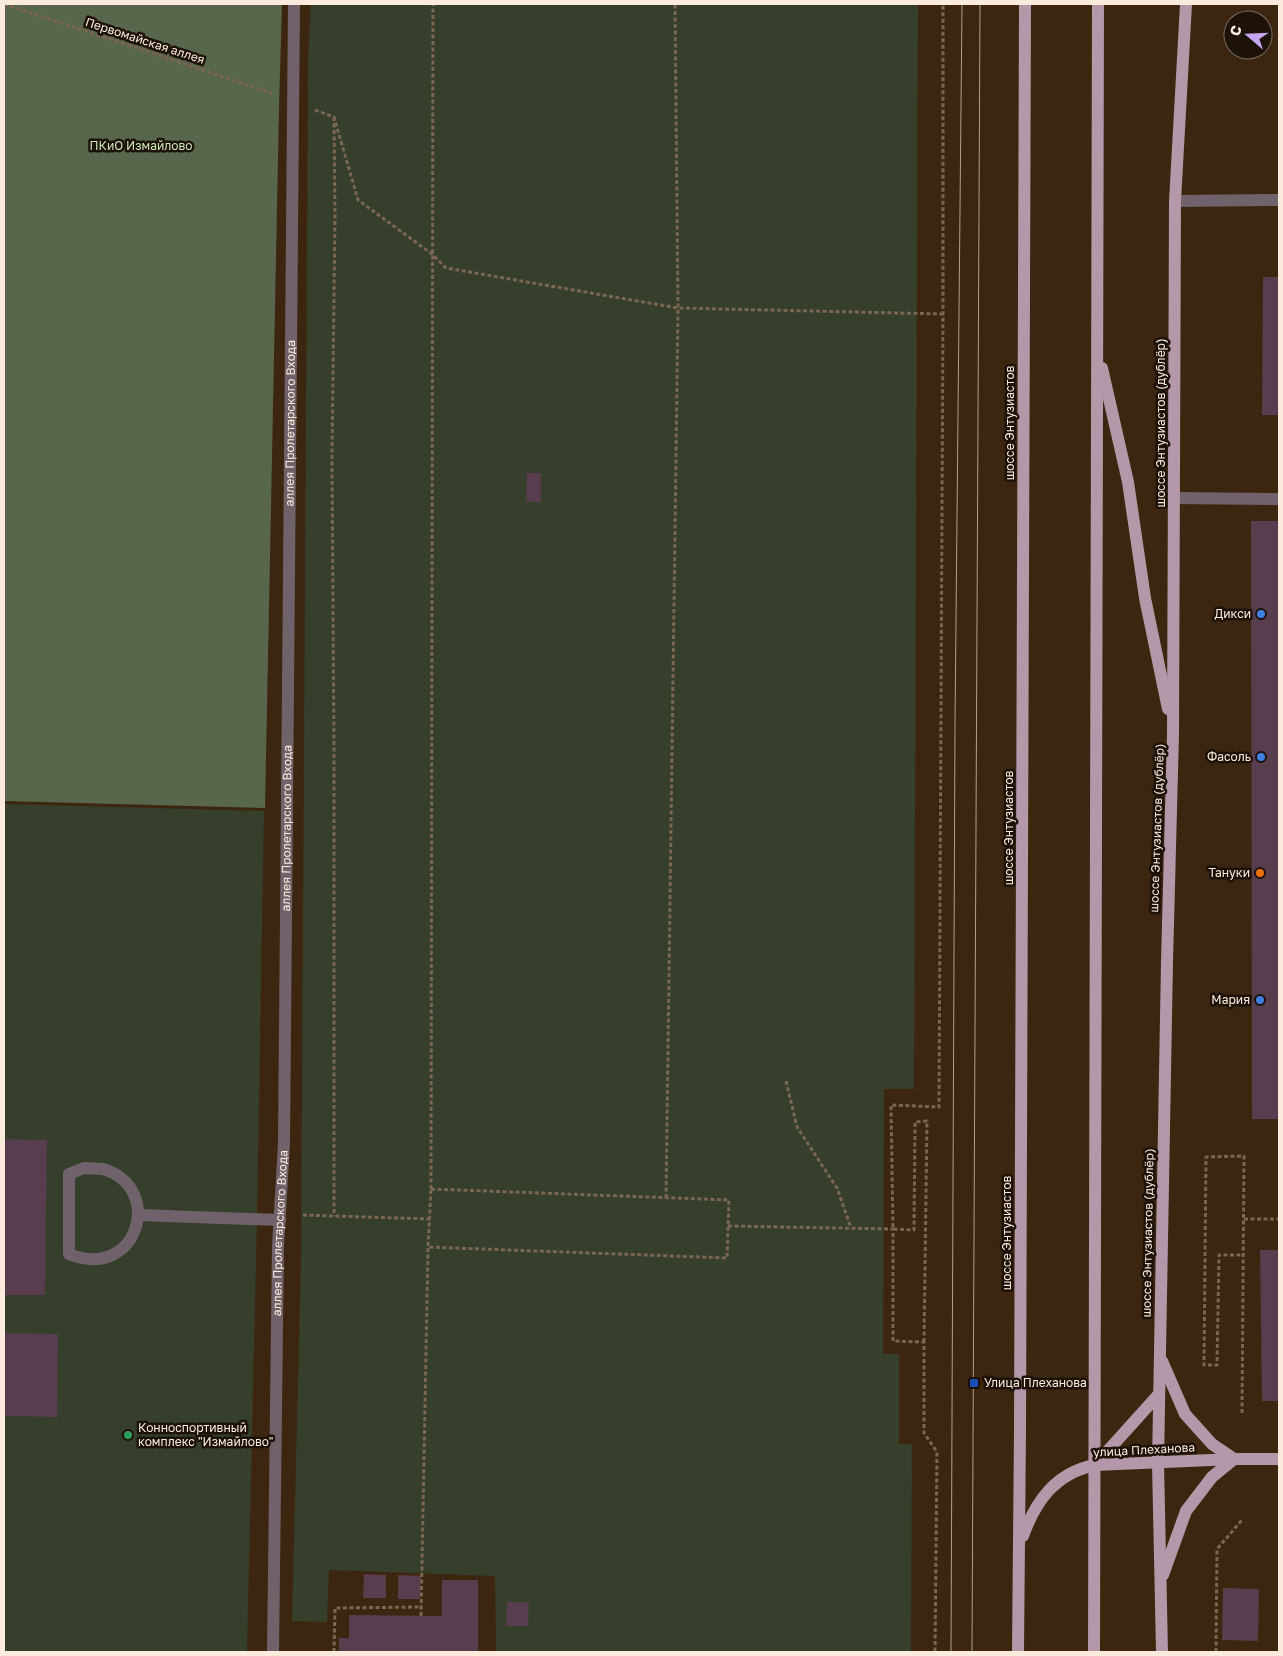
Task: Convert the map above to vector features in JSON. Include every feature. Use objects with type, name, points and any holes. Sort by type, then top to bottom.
[{"type":"main road","name":"шоссе Энтузиастов","points":[[1018,1652],[1020,1543],[1025,4]]},
{"type":"main road","points":[[1094,1652],[1098,4]]},
{"type":"main road","name":"шоссе Энтузиастов (дублёр)","points":[[1162,1652],[1158,1463],[1166,962],[1173,734],[1175,201],[1186,4]]},
{"type":"main road","points":[[1097,344],[1128,482],[1145,598],[1173,734]]},
{"type":"main road","points":[[1160,1356],[1185,1414],[1212,1444],[1234,1459],[1212,1477],[1186,1511],[1160,1583]]},
{"type":"main road","points":[[1095,1465],[1159,1394]]},
{"type":"main road","name":"улица Плеханова","points":[[1020,1543],[1026,1526],[1047,1491],[1064,1476],[1081,1468],[1095,1465],[1279,1459]]},
{"type":"street","name":"аллея Пролетарского Входа","points":[[273,1652],[280,1220],[284,1123],[294,4]]},
{"type":"street","points":[[1175,201],[1279,200]]},
{"type":"street","points":[[1174,498],[1279,499]]},
{"type":"street","points":[[84,1168],[102,1169],[116,1175],[128,1185],[136,1200],[138,1215],[135,1231],[128,1243],[112,1256],[96,1260],[80,1259],[69,1254],[69,1174],[84,1168]]},
{"type":"street","points":[[138,1215],[280,1220]]},
{"type":"path","name":"Первомайская аллея","points":[[4,4],[280,95]]},
{"type":"path","points":[[421,1616],[428,1247],[431,1189],[433,4]]},
{"type":"path","points":[[666,1198],[678,308],[674,4]]},
{"type":"path","points":[[924,1342],[893,1341],[891,1105],[939,1107],[943,4]]},
{"type":"path","points":[[311,108],[334,117]]},
{"type":"path","points":[[334,117],[358,200],[432,254],[446,268],[678,308],[943,314]]},
{"type":"path","points":[[334,117],[335,216],[332,457],[334,1216]]},
{"type":"path","points":[[786,1081],[797,1127],[836,1188],[851,1228]]},
{"type":"path","points":[[728,1226],[914,1230],[915,1122],[927,1121],[924,1433],[937,1452],[935,1652]]},
{"type":"path","points":[[1242,1413],[1244,1156],[1206,1157],[1204,1365],[1217,1365],[1219,1255],[1243,1255]]},
{"type":"path","points":[[428,1247],[727,1258],[729,1200],[431,1189]]},
{"type":"path","points":[[297,1215],[430,1219]]},
{"type":"path","points":[[1244,1218],[1279,1219]]},
{"type":"path","points":[[1216,1652],[1217,1549],[1242,1520]]},
{"type":"path","points":[[334,1652],[336,1608],[422,1607]]},
{"type":"green space","name":"ПКиО Измайлово","points":[[4,4],[282,4],[265,808],[4,801]]},
{"type":"green space","points":[[311,4],[918,4],[914,1089],[884,1089],[883,1354],[899,1354],[899,1444],[912,1444],[911,1652],[496,1652],[495,1576],[329,1570],[327,1622],[292,1621],[301,1261],[308,61]]},
{"type":"green space","name":"Конноспортивный комплекс \"Измайлово\"","points":[[4,804],[264,811],[247,1652],[4,1652]]},
{"type":"building","points":[[1263,277],[1279,277],[1279,415],[1262,415]]},
{"type":"building","points":[[527,473],[541,473],[541,502],[526,502]]},
{"type":"building","points":[[1251,521],[1279,521],[1279,1119],[1252,1119]]},
{"type":"building","points":[[4,1139],[47,1140],[45,1295],[4,1295]]},
{"type":"building","points":[[1260,1250],[1279,1250],[1279,1401],[1262,1401]]},
{"type":"building","points":[[4,1333],[58,1334],[57,1417],[4,1416]]},
{"type":"building","points":[[364,1574],[386,1575],[386,1598],[363,1598]]},
{"type":"building","points":[[398,1575],[421,1576],[420,1599],[398,1599]]},
{"type":"building","points":[[442,1580],[478,1580],[478,1652],[339,1652],[339,1638],[349,1638],[349,1615],[442,1616]]},
{"type":"building","points":[[1223,1588],[1259,1589],[1258,1641],[1222,1640]]},
{"type":"building","points":[[507,1602],[529,1602],[528,1626],[506,1626]]},
{"type":"tram line","points":[[951,1652],[955,723],[962,4]]},
{"type":"tram line","points":[[972,1652],[980,4]]},
{"type":"place","name":"Дикси","points":[[1261,614]]},
{"type":"place","name":"Фасоль","points":[[1261,757]]},
{"type":"place","name":"Тануки","points":[[1260,873]]},
{"type":"place","name":"Мария","points":[[1260,1000]]},
{"type":"place","name":"Улица Плеханова","points":[[974,1383]]},
{"type":"place","name":"Конноспортивный комплекс \"Измайлово\"","points":[[128,1435]]}]
